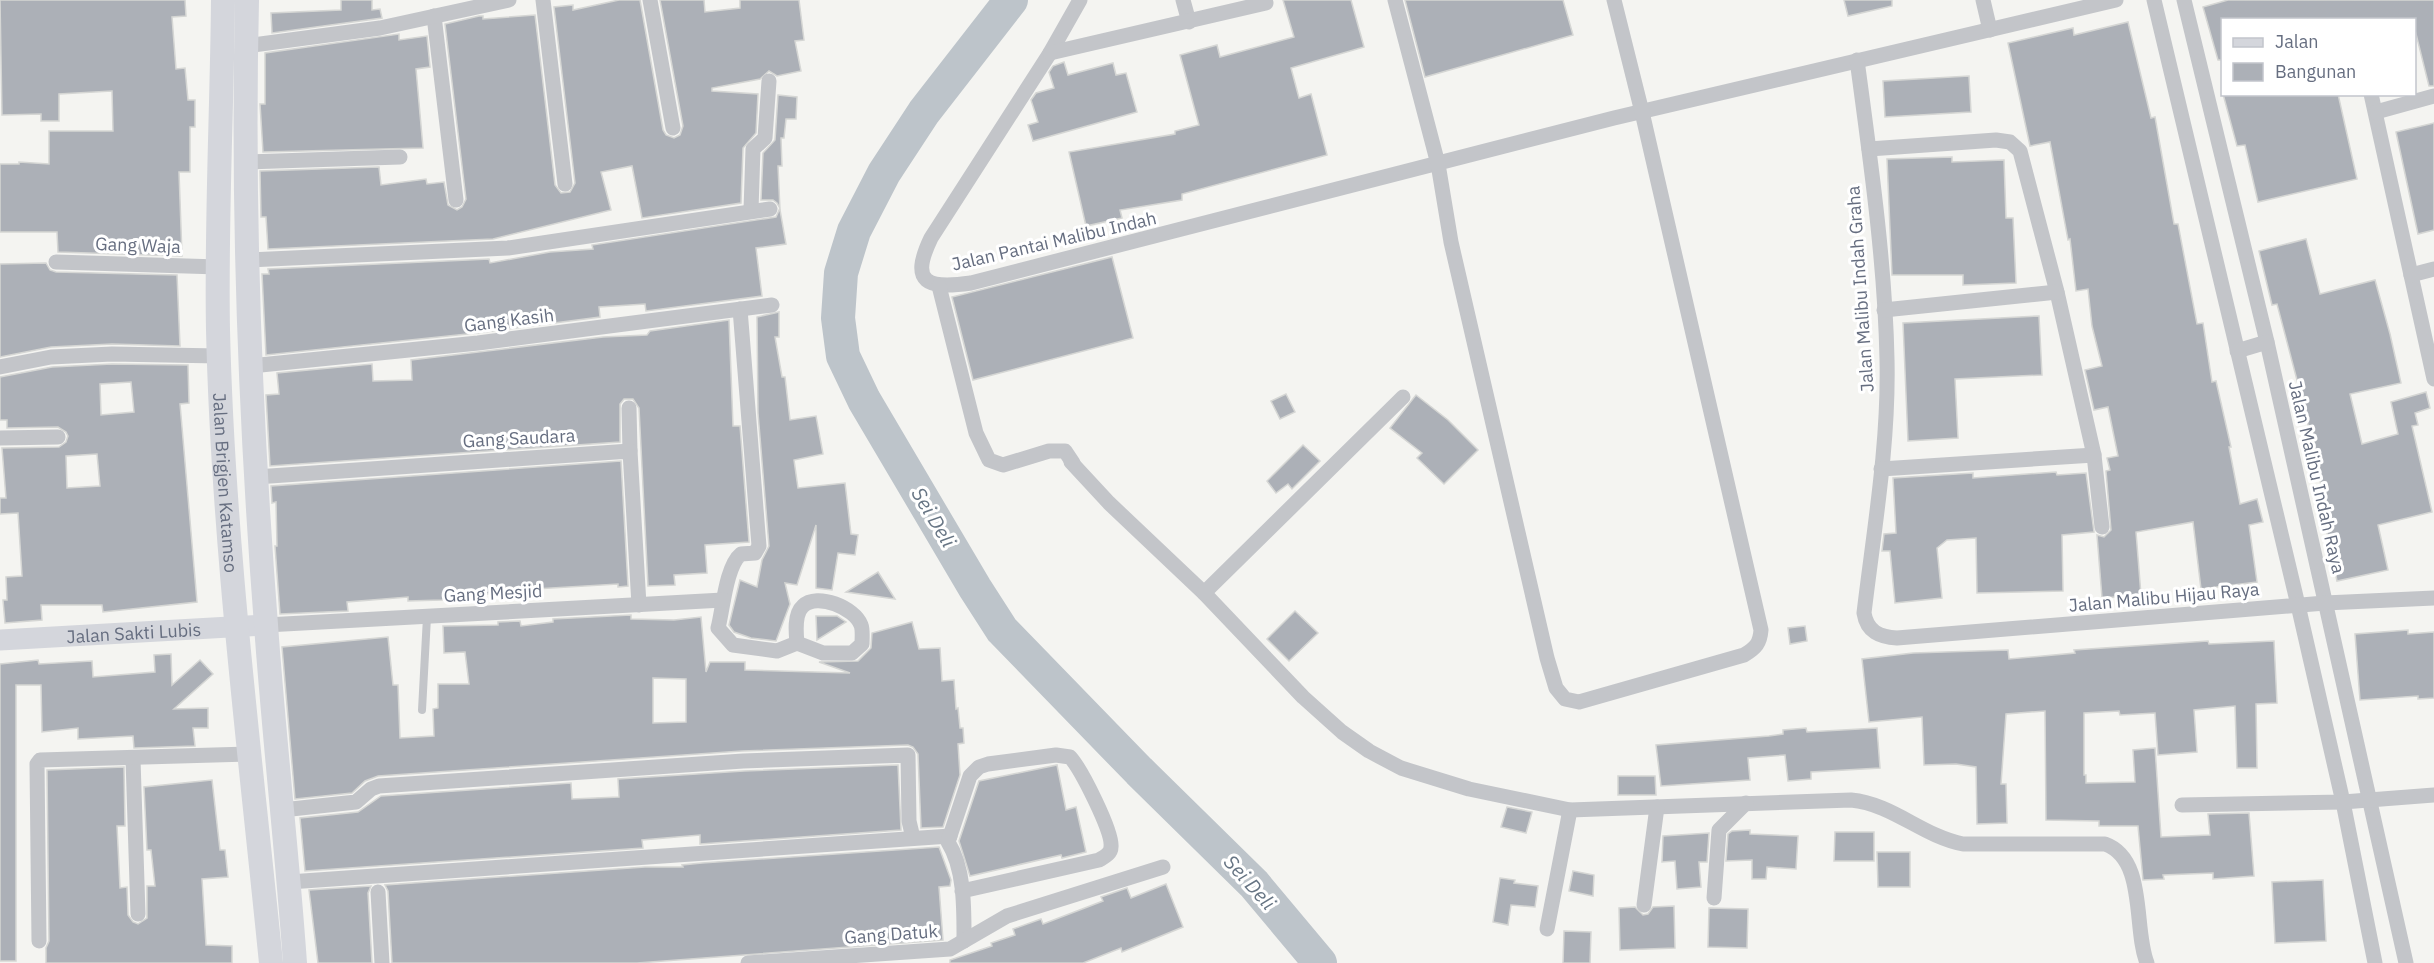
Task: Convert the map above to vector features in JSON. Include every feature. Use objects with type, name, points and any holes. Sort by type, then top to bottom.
[{"type":"main road","name":"Jalan Brigjen Katamso","points":[[224,0],[219,356],[235,626],[271,963]]},
{"type":"main road","name":"Jalan Brigjen Katamso","points":[[247,0],[246,260],[250,366],[266,625],[290,882],[295,963]]},
{"type":"street","points":[[246,46],[380,28],[434,16],[457,6],[508,0]]},
{"type":"street","points":[[543,0],[565,184]]},
{"type":"street","points":[[650,0],[673,128]]},
{"type":"street","name":"Jalan Pantai Malibu Indah","points":[[1080,0],[1050,53],[923,254],[921,271],[923,278],[939,286],[971,283],[1642,112],[2116,0]]},
{"type":"street","points":[[1183,0],[1189,22]]},
{"type":"street","points":[[1395,0],[1438,164],[1451,242],[1547,658],[1556,688],[1565,699],[1579,702],[1744,655],[1754,650],[1760,641],[1761,630],[1642,112],[1614,0]]},
{"type":"street","points":[[1983,0],[1990,30]]},
{"type":"street","points":[[2154,0],[2298,605],[2343,802],[2375,963]]},
{"type":"street","name":"Jalan Malibu Indah Raya","points":[[2184,0],[2267,342],[2406,963]]},
{"type":"street","points":[[1050,53],[1266,3]]},
{"type":"street","points":[[434,16],[456,200]]},
{"type":"street","name":"Jalan Malibu Indah Graha","points":[[1857,60],[1869,149],[1884,310],[1887,397],[1864,613],[1869,627],[1875,633],[1897,638]]},
{"type":"street","points":[[751,210],[753,149],[765,138],[769,81]]},
{"type":"street","points":[[2372,96],[2434,379]]},
{"type":"street","points":[[2376,112],[2434,96]]},
{"type":"street","points":[[1869,149],[1996,140],[2015,146],[2022,156],[2057,292],[2094,455],[2102,527]]},
{"type":"street","points":[[246,162],[400,157]]},
{"type":"street","points":[[246,260],[508,248],[751,210],[770,209]]},
{"type":"street","name":"Gang Waja","points":[[56,262],[219,267]]},
{"type":"street","points":[[2411,275],[2434,269]]},
{"type":"street","points":[[939,286],[976,433],[989,460],[1003,465],[1049,451],[1065,451],[1072,463],[1109,503],[1204,593],[1303,697],[1342,732],[1369,751],[1401,768],[1469,789],[1570,810],[1851,800],[1871,802],[1889,809],[1942,840],[1963,844],[2105,844],[2115,848],[2125,857],[2131,872],[2147,963]]},
{"type":"street","points":[[1884,310],[2057,292]]},
{"type":"street","name":"Gang Kasih","points":[[250,366],[478,343],[772,305]]},
{"type":"street","points":[[740,309],[759,546],[755,553],[741,554],[736,558],[723,600],[718,628],[734,645],[777,651],[797,643],[823,653],[852,653],[862,644],[861,625],[857,618],[837,605],[810,602],[799,612],[797,643]]},
{"type":"street","points":[[2237,351],[2267,342]]},
{"type":"street","points":[[0,367],[51,357],[112,354],[219,356]]},
{"type":"street","points":[[1204,593],[1403,397]]},
{"type":"street","points":[[629,408],[639,605]]},
{"type":"street","points":[[0,438],[58,437]]},
{"type":"street","name":"Gang Saudara","points":[[256,477],[630,451]]},
{"type":"street","points":[[1881,469],[2094,455]]},
{"type":"street","name":"Jalan Malibu Hijau Raya","points":[[1897,638],[2298,605],[2434,598]]},
{"type":"street","name":"Gang Mesjid","points":[[266,625],[723,600]]},
{"type":"street","name":"Jalan Sakti Lubis","points":[[0,640],[266,625]]},
{"type":"street","points":[[39,941],[37,764],[43,759],[133,759],[249,754]]},
{"type":"street","points":[[282,810],[356,802],[371,789],[379,786],[743,761],[908,755],[909,821],[913,838]]},
{"type":"street","points":[[962,891],[1099,860],[1109,854],[1111,849],[1109,832],[1070,757],[1056,755],[979,767],[970,776],[948,842],[954,854],[962,891],[964,941]]},
{"type":"street","points":[[133,759],[138,914]]},
{"type":"street","points":[[2182,805],[2343,802],[2434,795]]},
{"type":"street","points":[[1714,898],[1719,830],[1746,803]]},
{"type":"street","points":[[1644,905],[1657,807]]},
{"type":"street","points":[[1547,929],[1570,810]]},
{"type":"street","points":[[290,882],[950,836]]},
{"type":"street","name":"Gang Datuk","points":[[748,963],[941,951],[964,941],[1007,916],[1064,896],[1163,867]]},
{"type":"street","points":[[378,892],[382,963]]},
{"type":"lane","points":[[422,710],[428,617]]},
{"type":"building","points":[[0,0],[185,0],[186,16],[172,17],[176,69],[185,68],[188,100],[195,100],[195,127],[190,127],[190,172],[179,172],[182,256],[58,252],[57,232],[0,232],[0,164],[19,164],[19,162],[49,164],[49,131],[113,131],[112,91],[59,94],[59,121],[41,121],[41,114],[2,115]]},
{"type":"building","points":[[341,0],[372,0],[372,10],[380,9],[382,18],[272,33],[271,13],[341,10]]},
{"type":"building","points":[[619,0],[640,0],[663,130],[666,135],[674,138],[680,135],[683,126],[660,0],[704,0],[705,12],[740,8],[740,0],[799,0],[804,40],[795,41],[801,71],[777,76],[769,71],[760,79],[712,88],[712,91],[758,94],[756,133],[743,148],[741,203],[642,218],[632,166],[601,172],[611,210],[493,239],[268,249],[266,217],[261,217],[260,171],[379,167],[381,185],[426,179],[427,184],[444,182],[448,205],[457,210],[462,207],[466,199],[445,24],[479,16],[483,16],[483,19],[535,15],[555,185],[561,193],[570,192],[575,183],[554,7],[573,5],[573,10]]},
{"type":"building","points":[[1283,0],[1351,0],[1364,47],[1291,68],[1299,98],[1311,94],[1327,155],[1182,194],[1182,200],[1120,210],[1122,218],[1086,226],[1069,152],[1175,134],[1175,131],[1199,125],[1180,55],[1217,45],[1220,57],[1294,37]]},
{"type":"building","points":[[1405,0],[1563,0],[1573,35],[1425,77]]},
{"type":"building","points":[[1844,0],[1892,0],[1892,6],[1848,16]]},
{"type":"building","points":[[2228,0],[2434,0],[2434,86],[2429,86],[2416,34],[2416,18],[2221,18],[2221,60],[2218,60],[2203,7]]},
{"type":"building","points":[[2128,22],[2151,118],[2155,117],[2174,224],[2178,224],[2197,324],[2203,323],[2212,382],[2216,381],[2231,447],[2229,447],[2240,504],[2257,499],[2263,522],[2249,525],[2257,582],[2201,589],[2193,522],[2136,532],[2141,595],[2102,598],[2097,535],[2104,537],[2111,530],[2106,471],[2110,470],[2107,458],[2118,456],[2108,407],[2094,410],[2085,370],[2102,366],[2092,326],[2088,289],[2076,291],[2070,239],[2068,240],[2050,142],[2030,146],[2008,43],[2073,28],[2074,35]]},
{"type":"building","points":[[399,34],[399,40],[427,36],[430,67],[416,69],[423,148],[263,152],[260,104],[265,104],[265,53]]},
{"type":"building","points":[[1064,62],[1068,75],[1113,63],[1116,75],[1126,73],[1137,112],[1033,141],[1028,125],[1038,122],[1031,100],[1036,93],[1054,88],[1049,72],[1053,66]]},
{"type":"building","points":[[1969,76],[1971,112],[1885,117],[1883,81]]},
{"type":"building","points":[[778,95],[797,97],[796,119],[786,119],[784,138],[781,138],[782,166],[778,166],[780,208],[773,200],[761,200],[763,153],[775,140]]},
{"type":"building","points":[[2224,96],[2338,96],[2357,179],[2258,202],[2245,145],[2237,146]]},
{"type":"building","points":[[2434,123],[2434,230],[2418,234],[2396,132]]},
{"type":"building","points":[[1952,157],[1952,162],[2004,160],[2006,218],[2013,218],[2016,283],[1963,285],[1963,275],[1892,275],[1887,159]]},
{"type":"building","points":[[780,208],[786,244],[756,248],[762,296],[646,311],[645,304],[599,307],[600,317],[477,333],[266,355],[262,274],[269,274],[268,269],[489,259],[490,263],[550,252],[593,249],[592,245],[776,217]]},
{"type":"building","points":[[2306,239],[2320,294],[2375,280],[2390,334],[2401,383],[2350,394],[2362,444],[2398,434],[2391,402],[2426,392],[2430,408],[2415,413],[2418,425],[2412,426],[2432,512],[2378,525],[2388,570],[2337,581],[2324,518],[2327,517],[2316,459],[2302,399],[2277,304],[2272,305],[2259,251]]},
{"type":"building","points":[[1112,257],[1133,338],[973,380],[952,297]]},
{"type":"building","points":[[46,263],[50,270],[56,272],[177,275],[180,346],[112,344],[51,347],[0,357],[0,264]]},
{"type":"building","points":[[779,312],[779,337],[775,337],[782,377],[785,377],[790,420],[816,416],[823,454],[794,460],[798,488],[845,483],[851,534],[858,535],[855,555],[838,553],[832,590],[816,588],[816,525],[797,585],[785,583],[790,604],[776,641],[751,638],[734,632],[729,625],[740,580],[757,587],[762,560],[769,546],[758,413],[757,317]]},
{"type":"building","points":[[2039,316],[2042,375],[1955,379],[1958,438],[1908,441],[1903,323]]},
{"type":"building","points":[[729,320],[733,426],[740,426],[749,542],[705,545],[707,573],[674,575],[675,585],[648,586],[639,408],[633,399],[624,399],[620,404],[620,442],[270,466],[266,395],[279,394],[277,373],[372,364],[373,381],[412,380],[411,360],[603,337],[647,335],[650,331]]},
{"type":"building","points":[[112,364],[188,365],[189,403],[180,404],[197,602],[103,612],[102,605],[41,605],[42,620],[5,623],[3,600],[7,600],[6,577],[22,576],[18,513],[0,514],[0,498],[6,498],[2,448],[59,447],[66,442],[68,436],[58,427],[7,428],[7,420],[0,420],[0,377],[52,367]],"holes":[[[131,382],[134,412],[101,415],[100,384]],[[97,454],[100,486],[67,488],[66,456]]]},
{"type":"building","points":[[1286,394],[1295,412],[1280,419],[1271,401]]},
{"type":"building","points":[[1416,395],[1448,420],[1478,450],[1444,484],[1417,458],[1422,453],[1390,428]]},
{"type":"building","points":[[1303,445],[1320,461],[1292,489],[1288,484],[1276,493],[1267,481]]},
{"type":"building","points":[[621,461],[628,586],[618,587],[618,584],[518,590],[442,600],[408,601],[408,597],[347,602],[348,611],[280,614],[275,546],[277,546],[276,502],[272,503],[271,486]]},
{"type":"building","points":[[2056,472],[2057,475],[2086,473],[2094,532],[2062,535],[2063,591],[1977,593],[1976,538],[1947,540],[1937,548],[1942,598],[1895,603],[1890,551],[1882,551],[1884,534],[1896,533],[1893,478],[1973,473],[1973,478]]},
{"type":"building","points":[[878,572],[895,599],[846,592]]},
{"type":"building","points":[[1295,611],[1318,633],[1289,661],[1267,639]]},
{"type":"building","points":[[631,615],[631,619],[674,620],[701,617],[706,672],[710,662],[745,662],[745,670],[850,673],[819,662],[858,661],[871,648],[872,633],[912,622],[919,649],[940,648],[942,681],[954,680],[956,709],[958,708],[960,728],[963,728],[964,743],[958,744],[960,775],[943,827],[921,828],[918,754],[913,747],[908,745],[742,751],[378,776],[365,781],[352,793],[295,799],[282,647],[388,637],[393,685],[398,685],[400,738],[434,736],[433,709],[438,708],[438,684],[469,684],[465,652],[444,653],[443,626],[498,625],[498,622],[520,621],[521,626],[553,622],[553,619]],"holes":[[[653,678],[686,679],[686,722],[653,723]]]},
{"type":"building","points":[[816,616],[837,616],[846,622],[817,640]]},
{"type":"building","points":[[1805,626],[1807,641],[1790,644],[1788,628]]},
{"type":"building","points":[[2408,630],[2408,634],[2434,632],[2434,698],[2418,699],[2418,696],[2360,700],[2355,634]]},
{"type":"building","points":[[2208,641],[2209,644],[2274,641],[2277,703],[2256,704],[2257,768],[2237,768],[2235,706],[2194,710],[2197,752],[2158,755],[2155,713],[2120,715],[2119,711],[2084,713],[2084,775],[2086,775],[2086,783],[2135,782],[2133,750],[2155,748],[2161,837],[2210,835],[2208,814],[2249,813],[2254,876],[2213,879],[2213,873],[2163,875],[2164,879],[2143,880],[2138,826],[2099,826],[2099,821],[2046,820],[2045,711],[2006,714],[2001,784],[2006,784],[2007,823],[1977,824],[1976,767],[1956,764],[1924,765],[1922,717],[1869,722],[1862,659],[1913,653],[2008,650],[2009,659],[2075,653],[2074,650]]},
{"type":"building","points":[[171,654],[172,685],[200,660],[213,674],[174,709],[208,708],[208,728],[193,728],[195,746],[134,748],[133,736],[78,739],[78,728],[42,732],[41,685],[16,685],[16,961],[0,961],[0,664],[38,660],[39,664],[92,661],[93,677],[155,672],[154,655]]},
{"type":"building","points":[[1806,728],[1807,732],[1877,728],[1880,768],[1811,772],[1811,779],[1788,781],[1785,755],[1748,758],[1750,780],[1661,786],[1656,745],[1769,736],[1783,734],[1783,730]]},
{"type":"building","points":[[898,765],[901,830],[700,844],[700,835],[642,840],[643,848],[305,871],[300,818],[358,812],[381,796],[571,783],[572,799],[619,797],[618,779]]},
{"type":"building","points":[[1057,765],[1066,810],[1076,807],[1086,852],[1062,858],[1061,855],[970,876],[959,841],[979,781]]},
{"type":"building","points":[[124,767],[125,826],[117,826],[120,888],[127,887],[128,915],[133,922],[138,924],[147,918],[147,886],[155,886],[151,850],[147,850],[144,787],[212,780],[220,850],[225,850],[228,877],[202,879],[206,945],[232,946],[232,963],[46,963],[46,948],[49,941],[47,770]]},
{"type":"building","points":[[1618,776],[1655,776],[1656,795],[1618,795]]},
{"type":"building","points":[[1507,807],[1532,812],[1526,833],[1501,827]]},
{"type":"building","points":[[1750,830],[1750,834],[1798,836],[1796,869],[1767,867],[1766,879],[1752,879],[1752,860],[1726,861],[1728,834],[1732,831]]},
{"type":"building","points":[[1835,832],[1874,832],[1874,861],[1834,861]]},
{"type":"building","points":[[1709,833],[1707,862],[1699,862],[1701,887],[1677,889],[1675,861],[1662,862],[1663,836]]},
{"type":"building","points":[[939,847],[951,880],[950,886],[939,887],[943,940],[637,963],[392,963],[388,891],[385,885],[645,867],[683,867],[682,865],[702,863]]},
{"type":"building","points":[[1877,852],[1910,852],[1910,887],[1878,887]]},
{"type":"building","points":[[1573,871],[1594,875],[1593,896],[1569,891]]},
{"type":"building","points":[[1500,878],[1515,880],[1514,883],[1538,886],[1535,907],[1511,905],[1508,925],[1493,922]]},
{"type":"building","points":[[2323,880],[2326,941],[2275,943],[2272,882]]},
{"type":"building","points":[[1166,884],[1183,927],[1122,952],[1121,948],[1083,963],[950,963],[950,960],[992,946],[991,943],[1015,935],[1013,929],[1041,919],[1043,924],[1103,901],[1101,897],[1127,888],[1131,898]]},
{"type":"building","points":[[371,886],[368,893],[372,963],[318,963],[309,890]]},
{"type":"building","points":[[1674,906],[1675,948],[1620,950],[1619,908],[1635,907],[1643,915],[1648,914],[1653,907]]},
{"type":"building","points":[[1709,908],[1748,909],[1747,948],[1708,947]]},
{"type":"building","points":[[1564,931],[1591,932],[1590,963],[1563,963]]},
{"type":"waterway","name":"Sei Deli","points":[[1011,0],[924,112],[884,173],[854,231],[841,273],[838,318],[843,356],[864,400],[1002,630],[1139,771],[1254,884],[1320,963]]}]
